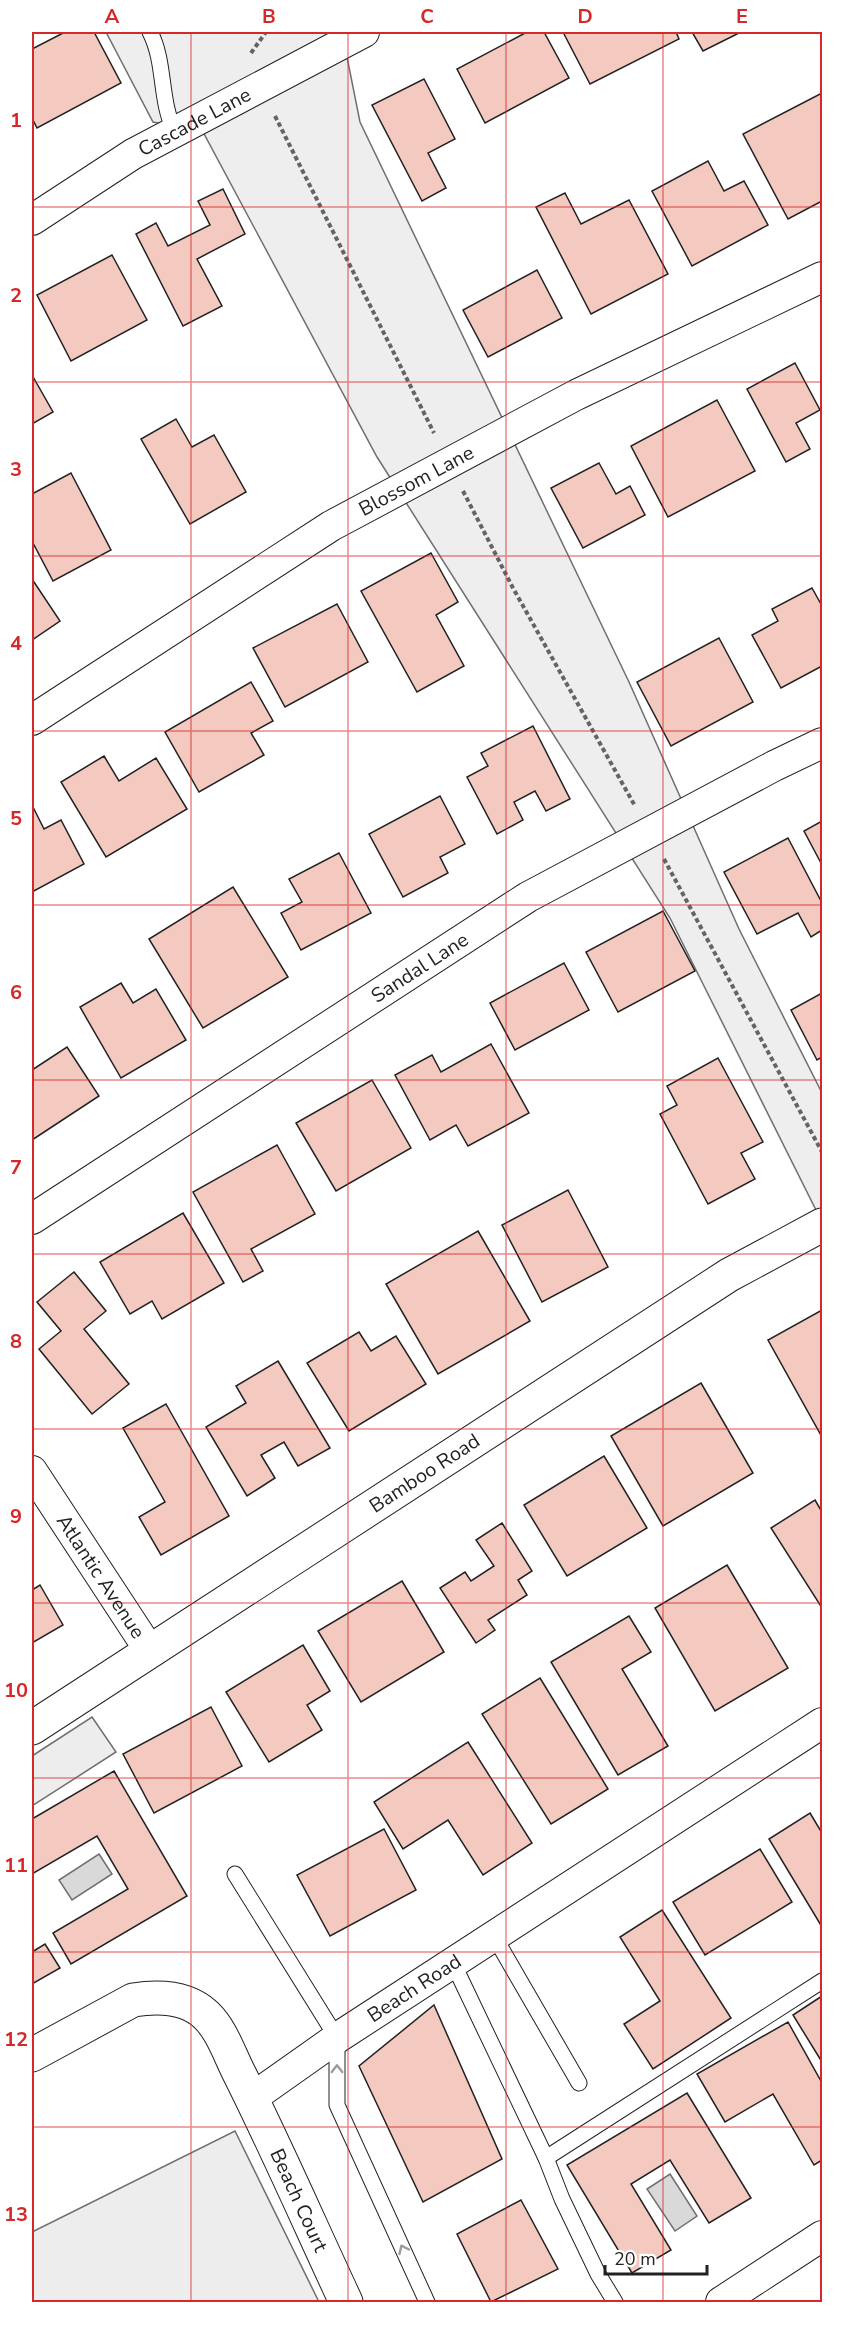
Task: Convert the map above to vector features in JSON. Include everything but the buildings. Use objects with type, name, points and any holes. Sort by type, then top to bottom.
[{"type":"street","name":"Cascade Lane","points":[[32,220],[133,154],[364,32]]},
{"type":"street","name":"Blossom Lane","points":[[32,720],[331,526],[576,395],[822,278]]},
{"type":"street","name":"Sandal Lane","points":[[32,1219],[528,897],[774,766],[822,743]]},
{"type":"street","name":"Bamboo Road","points":[[32,1728],[729,1275],[822,1225]]},
{"type":"street","name":"Atlantic Avenue","points":[[32,1472],[150,1651]]},
{"type":"street","name":"Beach Road","points":[[252,2098],[337,2038],[822,1723]]},
{"type":"street","points":[[32,2055],[133,2000],[150,1997],[173,1998],[190,2004],[210,2019],[252,2098]]},
{"type":"street","name":"Beach Court","points":[[252,2098],[346,2302]]},
{"type":"street","points":[[721,2302],[822,2236]]},
{"type":"lane","points":[[150,32],[158,46],[164,97],[169,121],[175,132]]},
{"type":"lane","points":[[235,1874],[337,2038],[337,2105],[427,2302]]},
{"type":"lane","points":[[494,1936],[579,2083]]},
{"type":"lane","points":[[453,1963],[546,2158],[562,2199],[598,2274],[615,2302]]},
{"type":"lane","points":[[546,2158],[822,1981]]},
{"type":"path","points":[[266,32],[251,54],[260,87],[513,588],[650,833],[822,1152]]},
{"type":"shaded area","points":[[106,32],[342,32],[360,122],[629,682],[739,929],[822,1093],[822,1217],[820,1218],[670,918],[377,457],[203,132],[153,122]]},
{"type":"shaded area","points":[[92,1717],[116,1752],[32,1806],[32,1756]]},
{"type":"shaded area","points":[[99,1854],[112,1874],[72,1900],[59,1880]]},
{"type":"shaded area","points":[[235,2131],[319,2302],[32,2302],[32,2232]]},
{"type":"shaded area","points":[[670,2174],[697,2216],[675,2231],[647,2189]]}]
